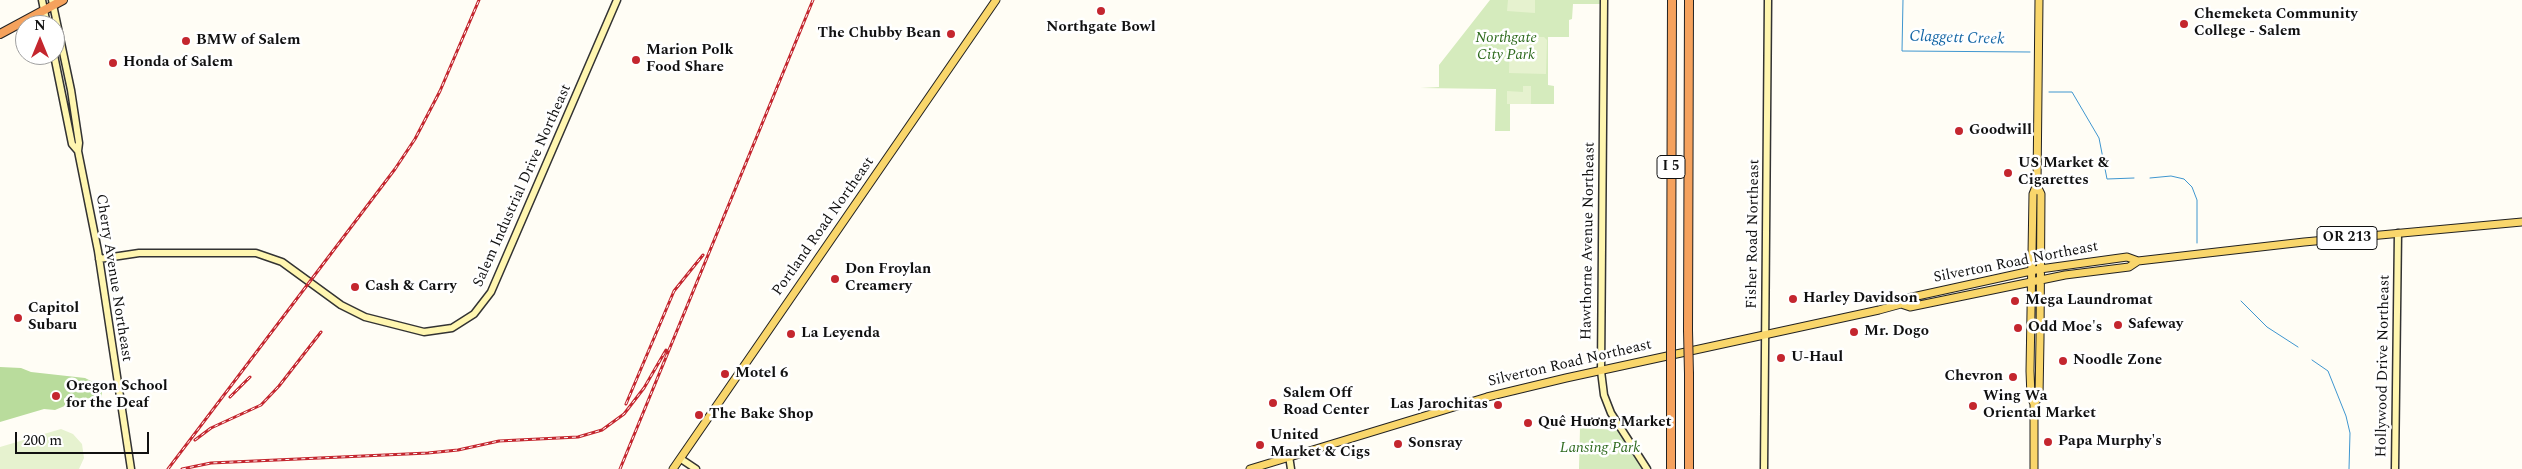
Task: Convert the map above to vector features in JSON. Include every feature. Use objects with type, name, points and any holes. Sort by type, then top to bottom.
[{"type":"highway","points":[[0,34],[44,10],[52,2],[63,0]]},
{"type":"highway","name":"I 5","points":[[1672,0],[1672,469]]},
{"type":"highway","name":"I 5","points":[[1689,0],[1689,469]]},
{"type":"main road","points":[[2034,469],[2034,404],[2031,397],[2031,357],[2032,281],[2036,270],[2041,194],[2037,186],[2039,0]]},
{"type":"main road","name":"Portland Road Northeast","points":[[673,469],[994,2]]},
{"type":"main road","name":"Silverton Road Northeast","points":[[1250,469],[1492,396],[1901,304],[1908,298],[2036,270],[2127,257],[2138,261],[2398,233],[2522,222]]},
{"type":"main road","name":"Silverton Road Northeast","points":[[1901,304],[1910,307],[2032,281],[2129,267],[2138,261]]},
{"type":"main road","points":[[2034,404],[2039,397],[2040,280],[2036,270]]},
{"type":"main road","points":[[2031,357],[2034,359],[2035,376],[2039,383]]},
{"type":"street","points":[[42,0],[45,15]]},
{"type":"street","name":"Salem Industrial Drive Northeast","points":[[99,259],[139,253],[256,253],[282,262],[341,305],[365,317],[424,332],[452,328],[474,314],[491,292],[617,0]]},
{"type":"street","name":"Hawthorne Avenue Northeast","points":[[1604,0],[1601,371],[1604,395],[1611,413],[1647,469]]},
{"type":"street","name":"Fisher Road Northeast","points":[[1764,469],[1768,0]]},
{"type":"street","name":"Cherry Avenue Northeast","points":[[52,2],[76,120],[78,151],[99,259],[130,469]]},
{"type":"street","name":"Cherry Avenue Northeast","points":[[56,65],[72,144],[78,151]]},
{"type":"street","points":[[65,112],[71,119],[76,120]]},
{"type":"street","name":"Hollywood Drive Northeast","points":[[2395,469],[2398,233]]},
{"type":"street","points":[[1289,456],[1291,469]]},
{"type":"street","points":[[681,459],[696,469]]},
{"type":"green space","name":"Northgate City Park","points":[[1490,0],[1600,0],[1600,4],[1573,4],[1572,19],[1569,20],[1569,37],[1548,37],[1548,85],[1554,86],[1554,104],[1510,104],[1510,131],[1495,131],[1496,89],[1420,88],[1439,87],[1439,65]]},
{"type":"green space","points":[[1508,0],[1535,0],[1535,13],[1507,11]]},
{"type":"green space","points":[[1510,37],[1544,37],[1547,40],[1546,74],[1509,73]]},
{"type":"green space","points":[[1523,86],[1531,86],[1531,104],[1507,104],[1507,91],[1523,92]]},
{"type":"green space","points":[[0,367],[21,368],[31,372],[85,378],[95,383],[102,392],[101,399],[74,402],[55,410],[44,409],[0,422]]},
{"type":"green space","name":"Lansing Park","points":[[1580,428],[1618,430],[1644,469],[1579,469]]},
{"type":"green space","points":[[61,429],[73,434],[82,444],[84,458],[79,469],[0,469],[0,447]]},
{"type":"waterway","name":"Claggett Creek","points":[[1903,0],[1902,51],[2030,52]]},
{"type":"waterway","name":"Claggett Creek","points":[[2049,92],[2072,92],[2099,138],[2107,179],[2134,178]]},
{"type":"waterway","name":"Claggett Creek","points":[[2150,178],[2171,176],[2184,179],[2192,187],[2197,200],[2197,243]]},
{"type":"waterway","name":"Claggett Creek","points":[[2241,301],[2267,327],[2298,347]]},
{"type":"waterway","name":"Claggett Creek","points":[[2312,360],[2328,371],[2346,416],[2350,433],[2349,469]]},
{"type":"railway","points":[[168,469],[395,169],[415,139],[440,91],[479,0]]},
{"type":"railway","points":[[620,469],[813,0]]},
{"type":"railway","points":[[626,404],[674,291],[703,255]]},
{"type":"railway","points":[[195,440],[211,428],[261,405],[279,386],[321,332]]},
{"type":"railway","points":[[182,469],[211,463],[428,453],[458,450],[499,441],[578,437],[602,430],[624,414],[644,388],[666,350]]},
{"type":"railway","points":[[230,397],[250,377]]},
{"type":"place","name":"Northgate Bowl","points":[[1101,11]]},
{"type":"place","name":"Chemeketa Community College - Salem","points":[[2184,24]]},
{"type":"place","name":"The Chubby Bean","points":[[951,34]]},
{"type":"place","name":"BMW of Salem","points":[[186,41]]},
{"type":"place","name":"Marion Polk Food Share","points":[[636,60]]},
{"type":"place","name":"Honda of Salem","points":[[113,63]]},
{"type":"place","name":"Goodwill","points":[[1959,131]]},
{"type":"place","name":"US Market & Cigarettes","points":[[2008,173]]},
{"type":"place","name":"Don Froylan Creamery","points":[[835,279]]},
{"type":"place","name":"Cash & Carry","points":[[355,287]]},
{"type":"place","name":"Harley Davidson","points":[[1793,299]]},
{"type":"place","name":"Mega Laundromat","points":[[2015,301]]},
{"type":"place","name":"Capitol Subaru","points":[[18,318]]},
{"type":"place","name":"Safeway","points":[[2118,325]]},
{"type":"place","name":"Odd Moe's","points":[[2018,328]]},
{"type":"place","name":"Mr. Dogo","points":[[1854,332]]},
{"type":"place","name":"La Leyenda","points":[[791,334]]},
{"type":"place","name":"U-Haul","points":[[1781,358]]},
{"type":"place","name":"Noodle Zone","points":[[2063,361]]},
{"type":"place","name":"Motel 6","points":[[725,374]]},
{"type":"place","name":"Chevron","points":[[2013,377]]},
{"type":"place","name":"Oregon School for the Deaf","points":[[56,396]]},
{"type":"place","name":"Salem Off Road Center","points":[[1273,403]]},
{"type":"place","name":"Las Jarochitas","points":[[1498,405]]},
{"type":"place","name":"Wing Wa Oriental Market","points":[[1973,406]]},
{"type":"place","name":"The Bake Shop","points":[[699,415]]},
{"type":"place","name":"Quê Hương Market","points":[[1528,423]]},
{"type":"place","name":"Papa Murphy's","points":[[2048,442]]},
{"type":"place","name":"Sonsray","points":[[1398,444]]},
{"type":"place","name":"United Market & Cigs","points":[[1260,445]]}]
